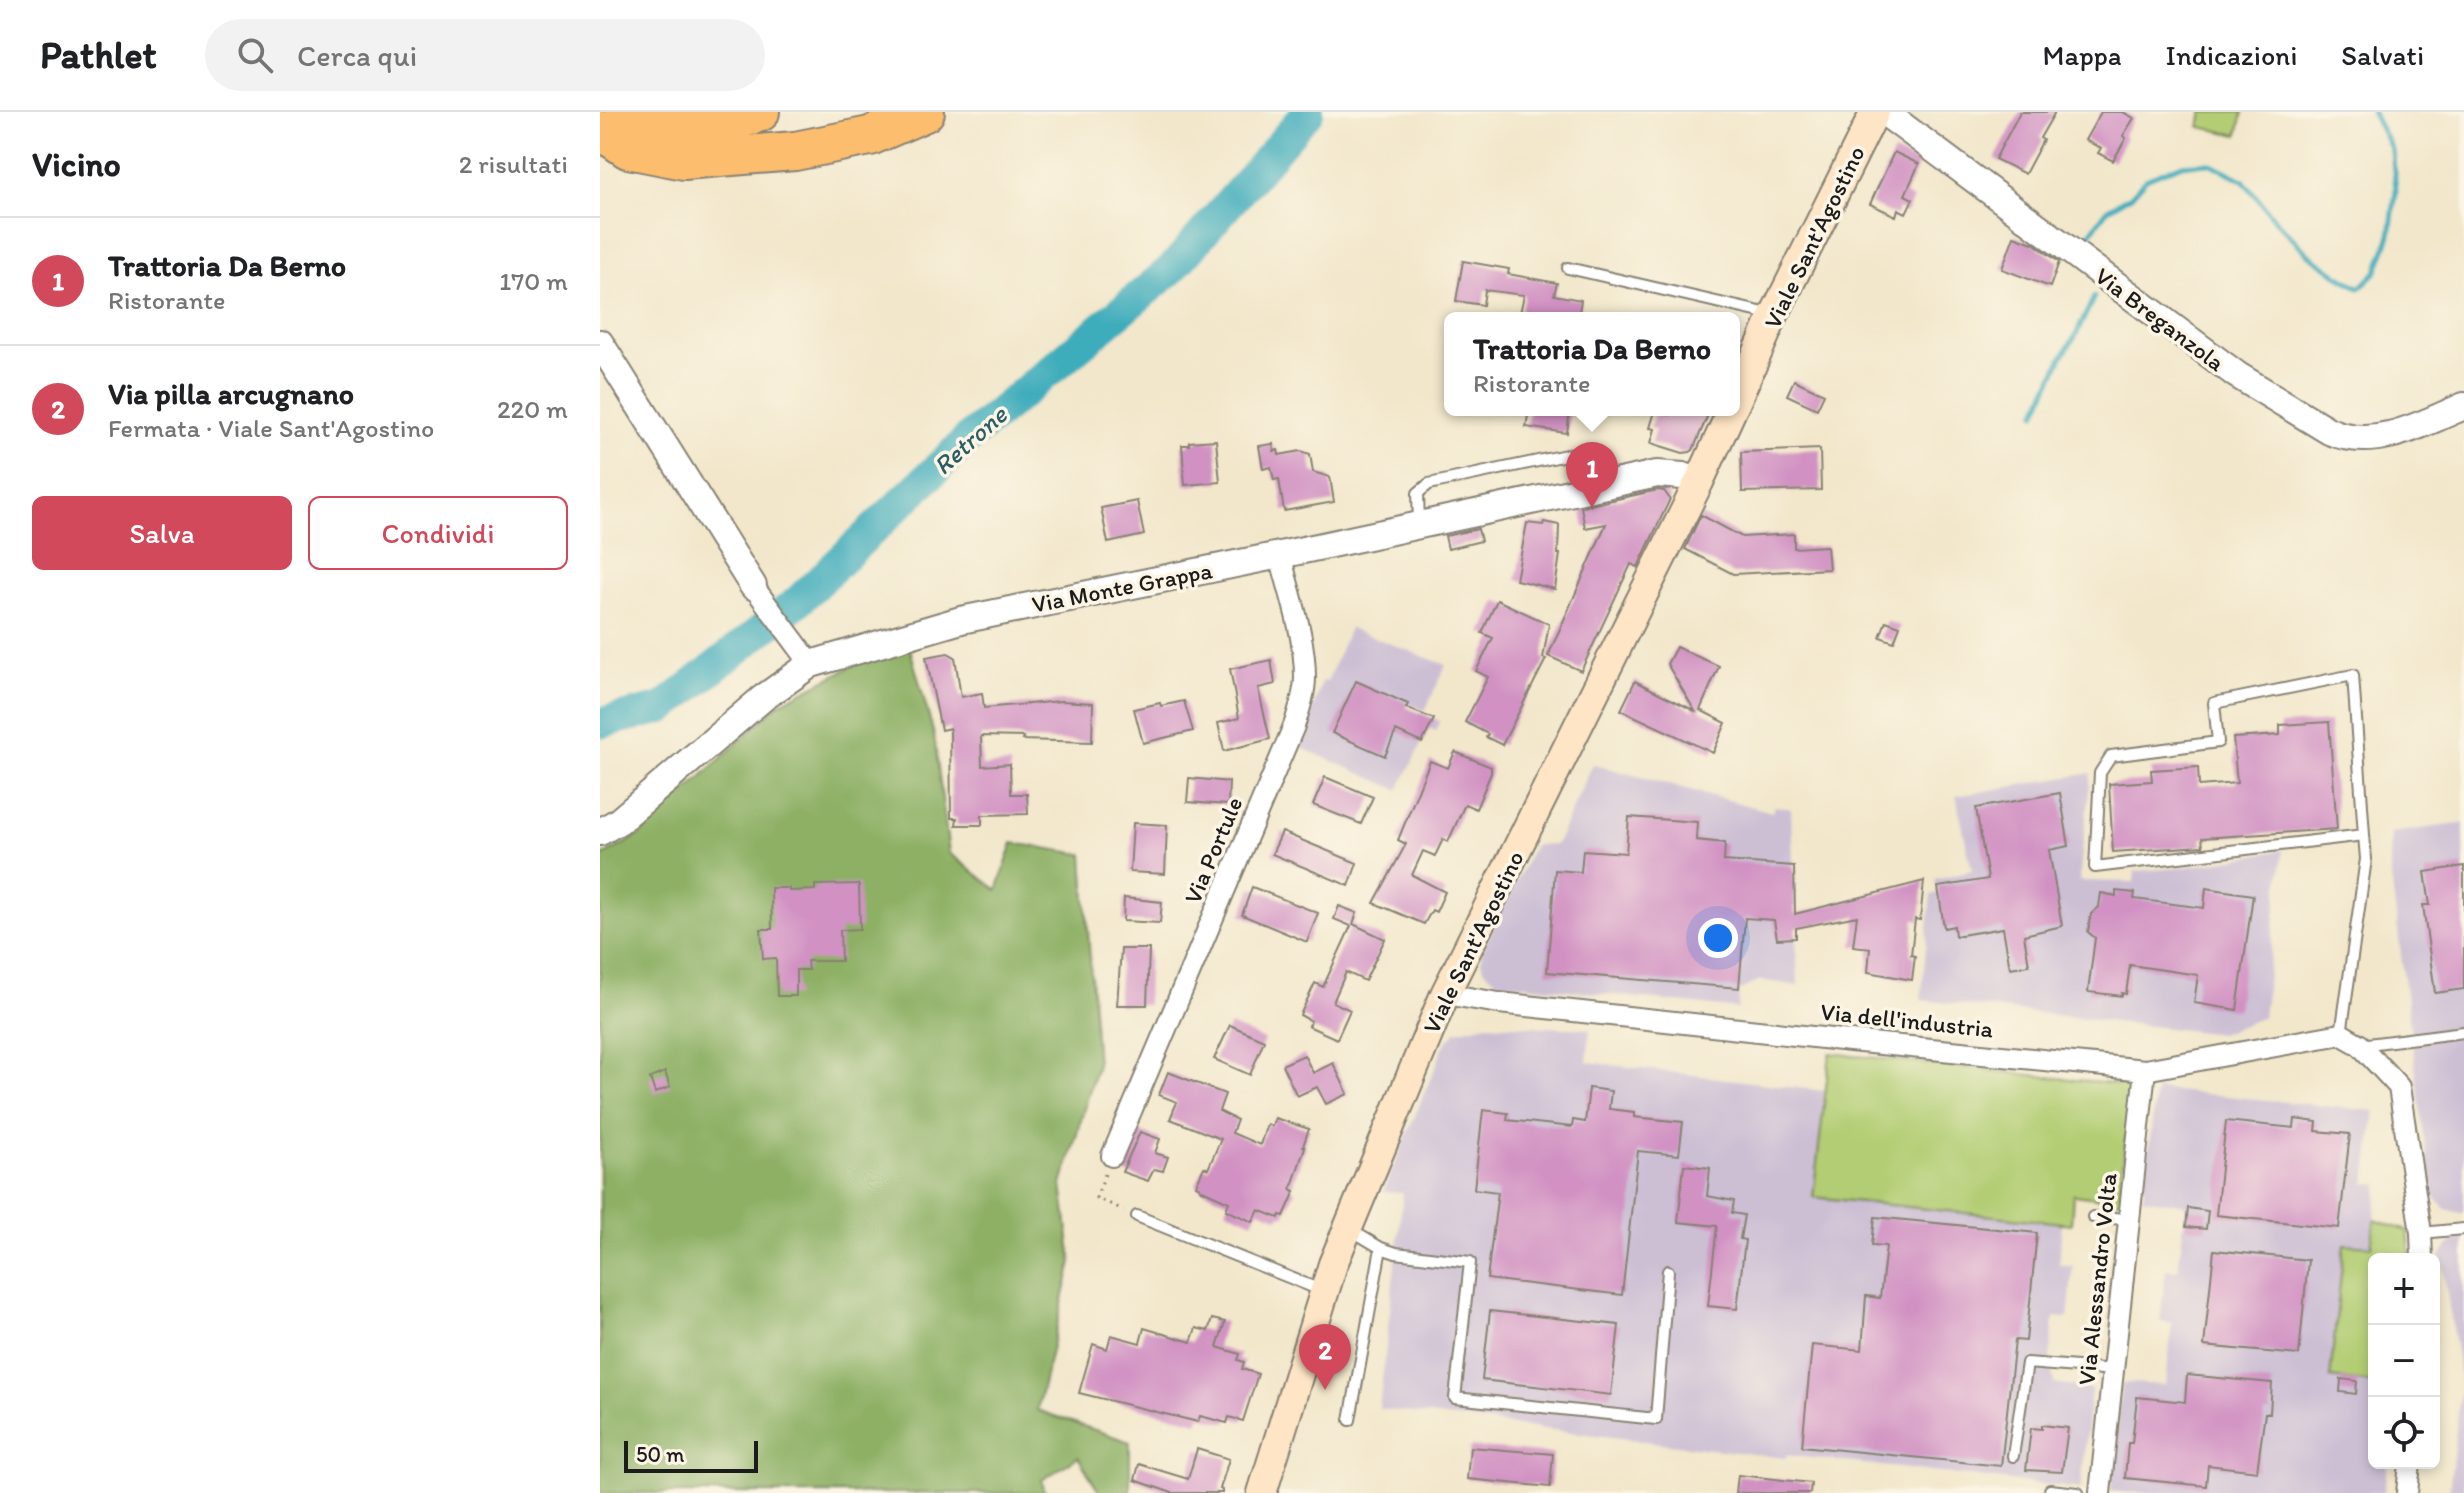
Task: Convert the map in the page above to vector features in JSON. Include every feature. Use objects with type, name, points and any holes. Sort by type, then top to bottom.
[{"type":"highway","points":[[624,112],[658,127],[694,130],[698,122],[760,112]]},
{"type":"highway","points":[[600,130],[628,149],[684,160],[795,151],[870,136],[925,112]]},
{"type":"main road","name":"Viale Sant'Agostino","points":[[1740,392],[1774,315],[1875,112]]},
{"type":"main road","name":"Viale Sant'Agostino","points":[[1262,1493],[1323,1291],[1445,994],[1729,416]]},
{"type":"street","name":"Via Breganzola","points":[[1884,112],[2237,375],[2329,431],[2343,437],[2377,438],[2407,430],[2464,406]]},
{"type":"street","points":[[600,343],[753,586],[802,654]]},
{"type":"street","name":"Via Monte Grappa","points":[[600,832],[619,821],[763,698],[802,654],[1657,474],[1683,476],[1699,482]]},
{"type":"street","name":"Via Portule","points":[[1112,1156],[1294,726],[1302,700],[1305,678],[1302,643],[1280,555]]},
{"type":"street","name":"Via dell'industria","points":[[1445,994],[1499,1003],[2145,1070],[2341,1034]]},
{"type":"street","points":[[2341,1034],[2360,1045],[2399,1087],[2422,1253]]},
{"type":"street","name":"Via Alessandro Volta","points":[[2100,1493],[2145,1070]]},
{"type":"street","points":[[2407,1493],[2409,1469]]},
{"type":"lane","points":[[1568,268],[1774,315]]},
{"type":"lane","points":[[1419,525],[1418,493],[1429,484],[1571,454],[1582,455],[1596,487]]},
{"type":"lane","points":[[2341,1034],[2366,859],[2353,675],[2214,703],[2218,742],[2111,756],[2100,773],[2095,867],[2364,835]]},
{"type":"lane","points":[[2360,1045],[2464,1032]]},
{"type":"lane","points":[[1137,1216],[1323,1291]]},
{"type":"lane","points":[[2093,1217],[2128,1219]]},
{"type":"lane","points":[[1347,1228],[1396,1253],[1470,1262],[1455,1398],[1656,1419],[1668,1271]]},
{"type":"lane","points":[[2421,1233],[2464,1229]]},
{"type":"lane","points":[[1350,1420],[1381,1248]]},
{"type":"lane","points":[[2013,1456],[2027,1363],[2115,1370]]},
{"type":"lane","points":[[2050,1493],[2050,1490],[2078,1493]]},
{"type":"path","points":[[1112,1156],[1096,1198],[1137,1216]]},
{"type":"shaded area","points":[[1349,628],[1446,665],[1425,711],[1409,704],[1407,707],[1440,721],[1436,731],[1429,728],[1399,790],[1300,747],[1322,681],[1327,682]]},
{"type":"shaded area","points":[[1593,764],[1772,812],[1775,806],[1791,809],[1798,986],[1760,980],[1739,991],[1738,1009],[1507,983],[1496,980],[1485,971],[1481,953],[1534,845],[1556,844]]},
{"type":"shaded area","points":[[2091,773],[2079,881],[2134,882],[2135,871],[2181,868],[2283,850],[2263,1017],[2220,1034],[1921,1000],[1931,895],[1938,893],[1935,879],[1972,870],[1956,796]]},
{"type":"shaded area","points":[[2464,823],[2464,1212],[2461,1213],[2446,1209],[2431,1190],[2390,869],[2391,833]]},
{"type":"shaded area","points":[[1487,1024],[1590,1029],[1587,1062],[1824,1091],[1813,1197],[2062,1224],[2059,1264],[2073,1266],[2068,1318],[2054,1317],[2050,1359],[2054,1384],[2091,1389],[2081,1489],[1786,1455],[1785,1458],[1379,1409],[1403,1193],[1383,1192],[1445,1044],[1456,1031]]},
{"type":"shaded area","points":[[2156,1089],[2375,1111],[2366,1183],[2379,1184],[2372,1246],[2344,1244],[2330,1377],[2368,1382],[2368,1469],[2387,1469],[2384,1493],[2111,1491],[2121,1385],[2166,1385],[2172,1323],[2160,1321],[2166,1269],[2178,1270],[2186,1205],[2143,1198]]},
{"type":"shaded area","points":[[2464,1239],[2464,1493],[2449,1493],[2461,1384],[2441,1254],[2449,1244]]},
{"type":"green space","points":[[2203,112],[2243,112],[2238,135],[2200,127]]},
{"type":"green space","points":[[907,638],[934,735],[949,853],[997,890],[1013,843],[1083,854],[1097,1065],[1062,1185],[1072,1262],[1037,1410],[1130,1442],[1130,1493],[1100,1493],[1078,1457],[1042,1480],[1045,1493],[600,1493],[600,857],[638,836],[780,703]]},
{"type":"green space","points":[[1830,1053],[2130,1086],[2120,1201],[2073,1195],[2071,1224],[1813,1197]]},
{"type":"green space","points":[[2375,1220],[2408,1231],[2410,1253],[2368,1253],[2368,1382],[2330,1378],[2344,1244],[2371,1246]]},
{"type":"building","points":[[2020,112],[2055,112],[2025,174],[1995,159]]},
{"type":"building","points":[[2101,112],[2123,112],[2134,118],[2113,161],[2098,153],[2101,148],[2085,140]]},
{"type":"building","points":[[1894,152],[1919,164],[1905,195],[1913,199],[1906,213],[1898,209],[1896,216],[1870,204]]},
{"type":"building","points":[[2014,236],[2033,243],[2059,262],[2050,287],[2002,269]]},
{"type":"building","points":[[1463,261],[1509,269],[1508,274],[1557,283],[1554,295],[1581,300],[1579,312],[1520,312],[1524,295],[1485,290],[1483,305],[1456,301]]},
{"type":"building","points":[[1794,380],[1824,394],[1817,409],[1787,395]]},
{"type":"building","points":[[1528,416],[1569,416],[1567,433],[1526,427]]},
{"type":"building","points":[[1654,416],[1707,416],[1690,452],[1683,453],[1651,443],[1655,429],[1650,428]]},
{"type":"building","points":[[1216,440],[1220,482],[1185,485],[1182,445]]},
{"type":"building","points":[[1273,444],[1274,451],[1278,450],[1279,455],[1301,451],[1310,454],[1313,472],[1330,477],[1334,502],[1284,511],[1279,479],[1274,480],[1271,467],[1263,469],[1259,446]]},
{"type":"building","points":[[1820,449],[1821,490],[1742,492],[1741,452]]},
{"type":"building","points":[[1664,491],[1670,499],[1638,567],[1631,564],[1581,671],[1548,656],[1606,524],[1585,528],[1581,507]]},
{"type":"building","points":[[1137,501],[1144,535],[1108,543],[1101,508]]},
{"type":"building","points":[[1701,515],[1742,537],[1794,534],[1794,548],[1827,546],[1829,569],[1733,574],[1685,549]]},
{"type":"building","points":[[1544,522],[1559,525],[1560,554],[1555,589],[1516,580],[1527,523],[1543,525]]},
{"type":"building","points":[[1478,529],[1481,541],[1448,549],[1445,536]]},
{"type":"building","points":[[1497,600],[1549,624],[1543,658],[1546,659],[1502,745],[1465,722],[1488,677],[1476,671],[1493,638],[1482,633]]},
{"type":"building","points":[[1886,621],[1900,626],[1894,642],[1880,637]]},
{"type":"building","points":[[1676,647],[1719,666],[1700,710],[1726,723],[1713,753],[1621,710],[1635,681],[1695,711],[1667,664]]},
{"type":"building","points":[[948,653],[955,657],[961,697],[982,693],[984,708],[1061,701],[1093,703],[1092,742],[981,736],[982,766],[1010,764],[1011,794],[1027,794],[1028,814],[982,815],[982,825],[956,825],[957,818],[951,818],[950,728],[941,730],[926,657]]},
{"type":"building","points":[[1271,660],[1275,684],[1258,688],[1270,739],[1224,751],[1218,723],[1239,718],[1230,669]]},
{"type":"building","points":[[1356,681],[1434,719],[1422,743],[1396,731],[1385,756],[1332,733]]},
{"type":"building","points":[[1184,701],[1193,731],[1143,743],[1134,709]]},
{"type":"building","points":[[2329,722],[2337,829],[2202,838],[2203,846],[2113,852],[2109,784],[2152,781],[2151,770],[2198,767],[2199,786],[2237,783],[2233,738],[2280,735],[2280,725]]},
{"type":"building","points":[[1455,752],[1491,767],[1491,773],[1476,809],[1465,804],[1448,842],[1443,839],[1435,856],[1423,851],[1412,875],[1445,892],[1436,912],[1432,910],[1424,924],[1374,903],[1406,844],[1398,840],[1430,761],[1448,768]]},
{"type":"building","points":[[1325,777],[1373,797],[1361,824],[1313,805]]},
{"type":"building","points":[[1189,778],[1229,782],[1228,805],[1187,802]]},
{"type":"building","points":[[2060,793],[2069,846],[2049,850],[2062,926],[2024,935],[2029,965],[2010,968],[2003,928],[1955,936],[1954,926],[1944,928],[1938,887],[1988,879],[1976,808]]},
{"type":"building","points":[[1629,817],[1697,822],[1696,840],[1725,843],[1724,861],[1794,866],[1795,914],[1924,881],[1920,920],[1915,919],[1912,980],[1868,972],[1870,948],[1853,946],[1857,916],[1796,928],[1796,938],[1777,939],[1774,920],[1745,918],[1739,988],[1547,972],[1555,870],[1581,872],[1583,850],[1626,853]]},
{"type":"building","points":[[1133,823],[1167,825],[1165,874],[1130,872]]},
{"type":"building","points":[[1282,832],[1357,863],[1349,886],[1272,854]]},
{"type":"building","points":[[2464,866],[2464,989],[2435,993],[2423,905],[2430,905],[2425,872]]},
{"type":"building","points":[[859,884],[860,929],[840,930],[841,961],[807,961],[808,970],[796,970],[796,996],[777,996],[776,958],[763,959],[761,929],[772,929],[771,888],[815,890],[815,885]]},
{"type":"building","points":[[1252,887],[1318,913],[1307,942],[1242,915]]},
{"type":"building","points":[[2206,888],[2253,895],[2237,1010],[2194,1003],[2198,975],[2130,965],[2126,994],[2088,992],[2095,938],[2088,932],[2091,914],[2099,907],[2101,893],[2116,896],[2116,891],[2135,893],[2134,899],[2204,908]]},
{"type":"building","points":[[1124,898],[1162,902],[1160,923],[1123,921]]},
{"type":"building","points":[[1339,906],[1357,913],[1353,924],[1385,939],[1365,981],[1346,972],[1333,1002],[1350,1010],[1337,1039],[1308,1026],[1311,1021],[1300,1015],[1315,983],[1323,987],[1351,926],[1334,919]]},
{"type":"building","points":[[1121,949],[1149,949],[1147,1005],[1117,1005]]},
{"type":"building","points":[[1230,1025],[1264,1040],[1250,1075],[1214,1059]]},
{"type":"building","points":[[1304,1055],[1313,1073],[1333,1063],[1348,1094],[1326,1104],[1317,1087],[1297,1096],[1282,1065]]},
{"type":"building","points":[[665,1072],[670,1087],[655,1093],[650,1078]]},
{"type":"building","points":[[1168,1072],[1225,1094],[1219,1111],[1237,1120],[1232,1133],[1260,1145],[1267,1124],[1272,1126],[1275,1118],[1309,1129],[1291,1189],[1295,1191],[1284,1216],[1280,1215],[1279,1218],[1259,1210],[1253,1222],[1226,1210],[1229,1202],[1196,1185],[1204,1167],[1208,1169],[1221,1139],[1170,1119],[1177,1102],[1159,1095]]},
{"type":"building","points":[[1589,1088],[1611,1091],[1609,1109],[1634,1112],[1634,1117],[1683,1122],[1679,1155],[1638,1151],[1622,1295],[1487,1279],[1498,1192],[1474,1189],[1483,1110],[1508,1113],[1507,1120],[1572,1127],[1573,1120],[1585,1122]]},
{"type":"building","points":[[2295,1119],[2317,1122],[2316,1131],[2350,1134],[2339,1228],[2216,1215],[2226,1121],[2294,1128]]},
{"type":"building","points":[[1140,1132],[1160,1139],[1155,1153],[1168,1157],[1163,1171],[1154,1169],[1148,1181],[1122,1172]]},
{"type":"building","points":[[1684,1165],[1710,1168],[1707,1196],[1734,1201],[1732,1213],[1744,1215],[1740,1239],[1745,1240],[1737,1309],[1708,1306],[1717,1226],[1678,1222]]},
{"type":"building","points":[[2188,1208],[2208,1211],[2206,1229],[2186,1227]]},
{"type":"building","points":[[1875,1217],[2037,1233],[2026,1341],[2015,1340],[2001,1466],[1802,1446],[1812,1345],[1862,1350],[1866,1296],[1880,1298],[1886,1246],[1872,1245]]},
{"type":"building","points":[[2214,1250],[2308,1260],[2299,1355],[2204,1346]]},
{"type":"building","points":[[1490,1311],[1619,1325],[1611,1395],[1482,1380]]},
{"type":"building","points":[[1212,1319],[1225,1322],[1217,1347],[1240,1354],[1238,1360],[1244,1362],[1242,1369],[1258,1374],[1243,1421],[1229,1417],[1227,1423],[1200,1416],[1198,1422],[1079,1393],[1093,1344],[1107,1349],[1111,1335],[1140,1343],[1144,1328],[1191,1342],[1196,1328],[1208,1331]]},
{"type":"building","points":[[2187,1375],[2272,1383],[2270,1413],[2265,1413],[2257,1471],[2208,1465],[2206,1486],[2125,1478],[2137,1397],[2185,1402]]},
{"type":"building","points":[[2341,1379],[2357,1381],[2356,1394],[2340,1392]]},
{"type":"building","points":[[2042,1425],[2068,1428],[2062,1472],[2026,1470],[2031,1428],[2042,1429]]},
{"type":"building","points":[[1470,1447],[1553,1454],[1550,1487],[1467,1479]]},
{"type":"building","points":[[1197,1449],[1229,1459],[1220,1489],[1222,1493],[1172,1493],[1135,1480],[1139,1464],[1188,1479]]},
{"type":"building","points":[[1738,1475],[1811,1483],[1810,1493],[1736,1493]]},
{"type":"waterway","name":"Retrone","points":[[600,723],[663,708],[797,602],[970,437],[1173,268],[1308,112]]},
{"type":"waterway","points":[[2088,236],[2108,209],[2131,196],[2146,179],[2180,165],[2209,163],[2243,180],[2308,254],[2360,288],[2377,271],[2390,235],[2396,190],[2392,150],[2372,112]]},
{"type":"waterway","points":[[2036,413],[2094,297]]},
{"type":"place","name":"Trattoria Da Berno","points":[[1592,508]]},
{"type":"place","name":"Via pilla arcugnano","points":[[1325,1390]]}]
